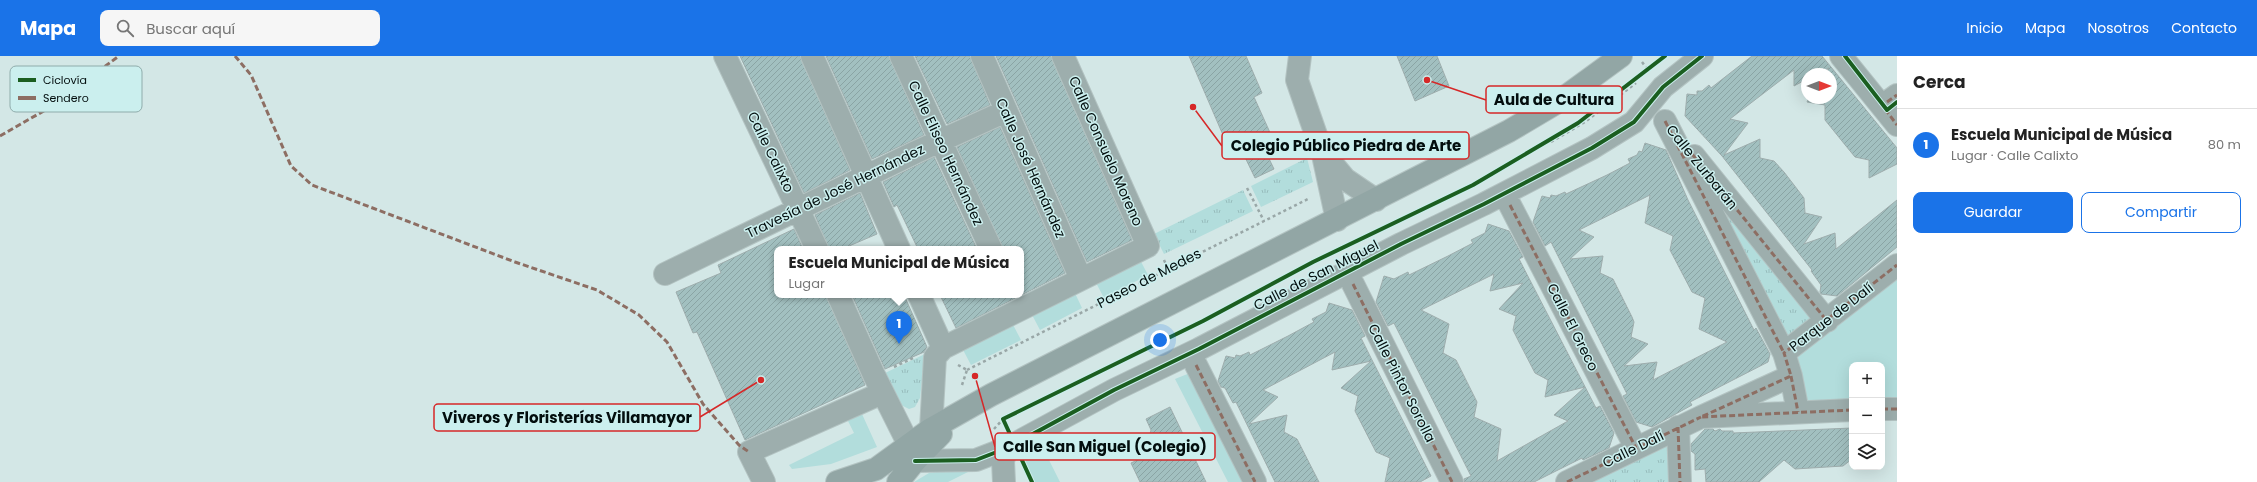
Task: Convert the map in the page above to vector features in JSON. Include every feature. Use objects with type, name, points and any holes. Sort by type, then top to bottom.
[{"type":"main road","points":[[898,482],[912,453],[931,429],[967,408],[1509,131],[1558,102],[1622,58]]},
{"type":"main road","points":[[837,482],[876,469],[912,453],[967,408]]},
{"type":"street","name":"Calle Calixto","points":[[725,56],[816,246]]},
{"type":"street","points":[[812,56],[898,246]]},
{"type":"street","name":"Calle Eliseo Hernández","points":[[901,56],[990,246]]},
{"type":"street","name":"Calle José Hernández","points":[[982,56],[1081,279]]},
{"type":"street","name":"Calle Consuelo Moreno","points":[[1063,56],[1148,246]]},
{"type":"street","points":[[1300,56],[1297,80],[1322,151],[1337,220]]},
{"type":"street","name":"Calle de San Miguel","points":[[912,453],[976,460],[1011,446],[1114,390],[1199,349],[1401,244],[1484,204],[1592,148],[1634,122],[1663,87],[1702,56]]},
{"type":"street","points":[[1841,56],[1890,100],[1897,124]]},
{"type":"street","name":"Travesía de José Hernández","points":[[665,274],[940,141],[1006,111]]},
{"type":"street","name":"Calle Zurbarán","points":[[1784,354],[1665,121],[1826,321]]},
{"type":"street","points":[[1322,151],[1345,179],[1376,200]]},
{"type":"street","name":"Calle El Greco","points":[[1510,205],[1636,448]]},
{"type":"street","name":"Paseo de Medes","points":[[943,348],[1016,303],[1081,279],[1148,246]]},
{"type":"street","name":"Parque de Dalí","points":[[1798,412],[1791,376],[1784,354],[1897,265]]},
{"type":"street","name":"Calle Pintor Sorolla","points":[[1353,284],[1452,482]]},
{"type":"street","points":[[839,298],[882,393],[912,453]]},
{"type":"street","points":[[920,298],[943,348],[935,357],[931,429]]},
{"type":"street","points":[[1196,365],[1255,482]]},
{"type":"street","points":[[1680,482],[1678,428],[1791,376]]},
{"type":"street","points":[[764,482],[749,452],[882,393]]},
{"type":"street","points":[[1885,409],[1897,409]]},
{"type":"street","points":[[1701,417],[1849,410]]},
{"type":"street","name":"Calle Dalí","points":[[1567,482],[1678,428]]},
{"type":"street","points":[[1004,482],[1003,461],[1011,446]]},
{"type":"path","points":[[1622,58],[1649,70]]},
{"type":"path","points":[[1642,74],[1654,65]]},
{"type":"path","points":[[1546,142],[1578,123],[1636,78]]},
{"type":"path","points":[[1247,188],[1264,221]]},
{"type":"path","points":[[889,369],[913,356]]},
{"type":"path","points":[[1000,413],[1011,446]]},
{"type":"path","points":[[1003,419],[1010,417]]},
{"type":"green space","points":[[1307,158],[1313,182],[1261,207],[1251,186]]},
{"type":"green space","points":[[1693,165],[1816,318],[1783,344]]},
{"type":"green space","points":[[1243,190],[1253,211],[1164,254],[1154,234]]},
{"type":"green space","points":[[1138,256],[1148,275],[1104,298],[1094,279]]},
{"type":"green space","points":[[1897,272],[1897,401],[1885,401],[1885,362],[1849,362],[1849,403],[1802,406],[1792,355]]},
{"type":"green space","points":[[1073,289],[1082,308],[1040,330],[1030,311]]},
{"type":"green space","points":[[1011,321],[1021,340],[971,365],[961,346]]},
{"type":"green space","points":[[925,354],[920,398],[915,407],[909,409],[901,405],[885,373]]},
{"type":"green space","points":[[1190,373],[1246,482],[1228,482],[1175,379]]},
{"type":"green space","points":[[862,414],[877,447],[831,464],[792,469],[789,465],[854,433],[846,417]]},
{"type":"green space","points":[[1672,435],[1674,482],[1577,482]]},
{"type":"green space","points":[[1043,448],[1060,482],[1035,482],[1025,462],[1032,453]]},
{"type":"green space","points":[[941,471],[968,472],[948,482],[914,482],[929,473]]},
{"type":"building","points":[[740,56],[800,56],[850,170],[804,193]]},
{"type":"building","points":[[826,56],[889,56],[924,135],[872,159]]},
{"type":"building","points":[[915,56],[970,56],[990,105],[947,124]]},
{"type":"building","points":[[996,56],[1051,56],[1132,240],[1087,262]]},
{"type":"building","points":[[1189,56],[1246,56],[1262,93],[1254,97],[1272,137],[1261,142],[1274,169],[1255,178],[1242,151],[1232,156]]},
{"type":"building","points":[[1397,56],[1437,56],[1449,86],[1415,101]]},
{"type":"building","points":[[1752,56],[1822,56],[1832,68],[1801,68],[1801,82],[1794,86],[1794,70],[1730,119],[1748,123],[1724,155],[1760,139],[1760,158],[1774,161],[1784,172],[1804,198],[1805,213],[1822,217],[1804,244],[1835,233],[1836,249],[1897,200],[1897,247],[1837,296],[1821,294],[1821,285],[1811,271],[1812,270],[1722,156],[1685,116],[1687,94],[1697,95],[1697,91],[1702,91],[1709,85],[1711,88]]},
{"type":"building","points":[[1837,74],[1897,148],[1897,164],[1869,178],[1869,160],[1855,157],[1825,120],[1825,105],[1819,104],[1837,104]]},
{"type":"building","points":[[1000,127],[1065,273],[1024,294],[1024,246],[1002,246],[957,147]]},
{"type":"building","points":[[1645,143],[1666,150],[1688,200],[1754,330],[1756,328],[1770,354],[1768,362],[1690,402],[1692,405],[1652,427],[1636,422],[1623,396],[1627,394],[1551,242],[1545,246],[1533,222],[1542,196],[1550,198],[1551,195],[1556,196],[1565,192],[1566,194],[1630,163],[1628,159],[1637,155],[1639,151],[1642,152]],"holes":[[[1650,195],[1645,223],[1673,236],[1670,250],[1692,292],[1705,298],[1699,329],[1727,342],[1653,380],[1657,362],[1624,366],[1648,344],[1631,337],[1634,322],[1632,317],[1613,279],[1600,273],[1603,256],[1570,259],[1594,237],[1579,230]]]},
{"type":"building","points":[[934,157],[976,246],[917,246],[897,205],[894,207],[883,182]]},
{"type":"building","points":[[860,193],[877,234],[849,246],[828,246],[815,215]]},
{"type":"building","points":[[1488,224],[1509,231],[1523,257],[1519,259],[1596,408],[1600,406],[1614,433],[1609,448],[1583,460],[1582,458],[1534,482],[1464,482],[1464,479],[1471,476],[1394,323],[1388,326],[1376,302],[1384,276],[1394,279],[1408,272],[1409,275],[1473,243],[1471,240],[1485,233]],"holes":[[[1494,274],[1490,291],[1523,283],[1499,309],[1516,316],[1513,330],[1535,373],[1548,380],[1545,397],[1585,387],[1554,415],[1568,421],[1497,461],[1501,429],[1474,417],[1477,402],[1456,360],[1443,353],[1449,324],[1421,310]]]},
{"type":"building","points":[[794,229],[802,246],[774,246],[774,298],[827,298],[865,385],[745,440],[697,332],[693,333],[676,292],[721,273],[718,265]]},
{"type":"building","points":[[853,298],[905,298],[927,347],[924,352],[885,369]]},
{"type":"building","points":[[941,298],[1015,298],[956,328]]},
{"type":"building","points":[[1329,303],[1352,310],[1365,336],[1361,338],[1431,476],[1420,482],[1385,482],[1390,458],[1376,452],[1355,411],[1358,396],[1341,388],[1371,361],[1332,370],[1335,352],[1263,390],[1278,397],[1249,424],[1287,415],[1284,432],[1297,439],[1319,482],[1275,482],[1236,402],[1233,403],[1225,388],[1221,387],[1218,381],[1226,356],[1235,358],[1236,355],[1240,356],[1249,352],[1250,355],[1288,336],[1314,322],[1312,319],[1326,312]]},
{"type":"building","points":[[1170,407],[1206,482],[1140,482],[1131,463],[1144,457],[1151,430],[1146,419]]},
{"type":"building","points":[[1849,428],[1849,461],[1843,466],[1795,469],[1784,460],[1759,482],[1706,482],[1705,469],[1695,470],[1695,454],[1691,451],[1691,444],[1705,429],[1713,429],[1715,431],[1720,429],[1722,431],[1733,431],[1733,433]]},
{"type":"marked path","points":[[105,66],[119,56]]},
{"type":"marked path","points":[[235,56],[251,75],[291,166],[312,185],[515,262],[597,290],[639,315],[667,342],[703,404],[739,445],[749,452]]},
{"type":"marked path","points":[[1887,102],[1897,95]]},
{"type":"marked path","points":[[1885,109],[1897,125]]},
{"type":"marked path","points":[[0,136],[42,112]]},
{"type":"marked path","points":[[1665,121],[1784,353]]},
{"type":"marked path","points":[[1675,133],[1827,321]]},
{"type":"marked path","points":[[1510,205],[1636,448]]},
{"type":"marked path","points":[[1849,410],[1701,417],[1791,376],[1784,353],[1897,265]]},
{"type":"marked path","points":[[1353,284],[1452,482]]},
{"type":"marked path","points":[[1196,365],[1255,482]]},
{"type":"marked path","points":[[1791,376],[1798,412]]},
{"type":"marked path","points":[[1885,409],[1897,409]]},
{"type":"marked path","points":[[1567,482],[1701,417]]},
{"type":"marked path","points":[[1678,427],[1680,482]]},
{"type":"cycle path","points":[[1032,482],[1003,419],[1203,321],[1313,262],[1473,185],[1578,123],[1665,56]]},
{"type":"cycle path","points":[[915,461],[976,460],[1007,448],[1114,390],[1199,349],[1401,244],[1484,204],[1592,148],[1634,122],[1663,87],[1702,56]]},
{"type":"cycle path","points":[[1845,56],[1887,110],[1897,102]]},
{"type":"place","name":"Aula de Cultura","points":[[1427,80]]},
{"type":"place","name":"Colegio Público Piedra de Arte","points":[[1193,107]]},
{"type":"place","name":"Escuela Municipal de Música","points":[[899,344]]},
{"type":"place","name":"Calle San Miguel (Colegio)","points":[[975,376]]},
{"type":"place","name":"Viveros y Floristerías Villamayor","points":[[761,380]]}]
